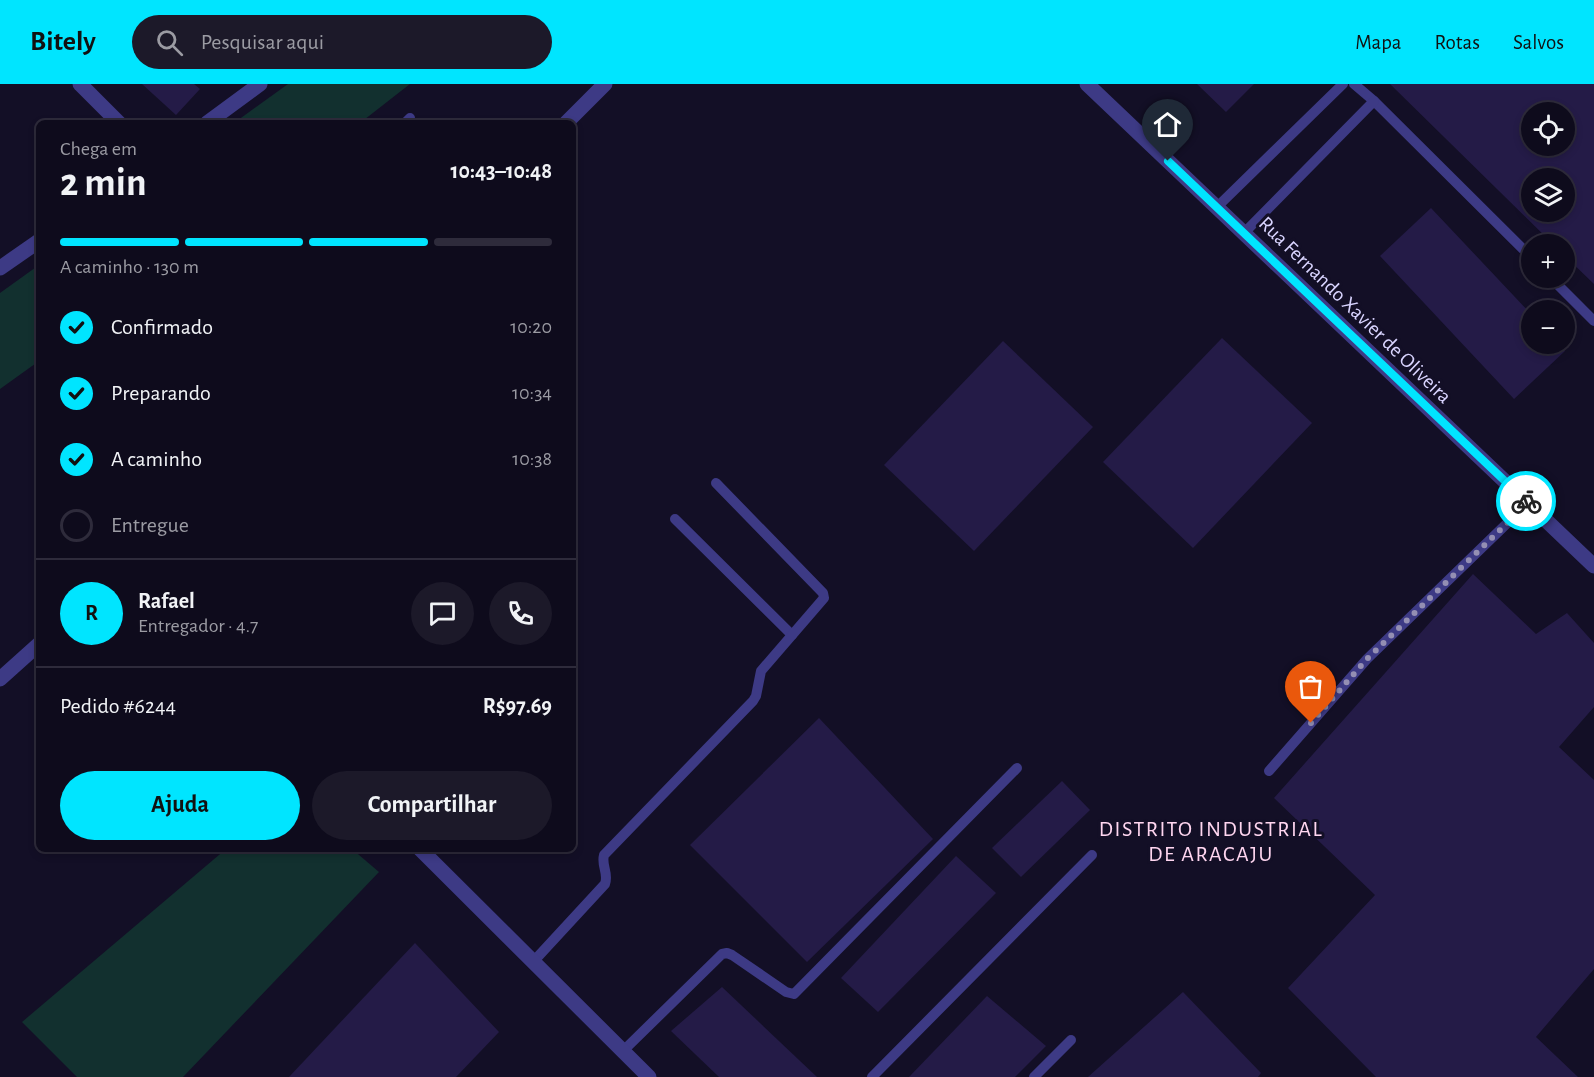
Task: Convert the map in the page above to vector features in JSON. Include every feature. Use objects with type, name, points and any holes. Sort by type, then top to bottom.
[{"type":"street","points":[[80,84],[116,120]]},
{"type":"street","points":[[211,120],[260,84]]},
{"type":"street","points":[[569,120],[605,84]]},
{"type":"street","name":"Rua Fernando Xavier de Oliveira","points":[[1087,84],[1594,566]]},
{"type":"street","points":[[0,268],[36,243]]},
{"type":"street","points":[[0,679],[36,647]]},
{"type":"street","points":[[423,852],[649,1077]]},
{"type":"lane","points":[[1216,207],[1343,84]]},
{"type":"lane","points":[[1354,84],[1374,101],[1521,247]]},
{"type":"lane","points":[[1244,233],[1374,101]]},
{"type":"lane","points":[[1561,288],[1594,321]]},
{"type":"lane","points":[[533,962],[604,884],[607,878],[603,864],[604,855],[753,701],[761,671],[822,601],[824,593],[716,483]]},
{"type":"lane","points":[[1269,771],[1367,659],[1528,503]]},
{"type":"lane","points":[[675,519],[792,635]]},
{"type":"lane","points":[[623,1052],[722,954],[732,955],[786,992],[794,994],[1017,768]]},
{"type":"lane","points":[[872,1077],[1092,855]]},
{"type":"lane","points":[[1034,1077],[1071,1040]]},
{"type":"green space","points":[[288,84],[410,84],[364,120],[238,120]]},
{"type":"green space","points":[[36,267],[36,363],[0,389],[0,293]]},
{"type":"green space","points":[[222,852],[356,852],[379,872],[183,1077],[77,1077],[22,1022]]},
{"type":"building","points":[[142,84],[194,84],[200,89],[176,115]]},
{"type":"building","points":[[1197,84],[1254,84],[1226,112]]},
{"type":"building","points":[[1390,84],[1594,84],[1594,284],[1575,266],[1575,234],[1543,234],[1531,222],[1575,222],[1575,168],[1521,168],[1521,213]]},
{"type":"building","points":[[1431,208],[1521,303],[1521,354],[1562,354],[1514,399],[1380,256]]},
{"type":"building","points":[[1222,338],[1312,423],[1193,548],[1103,462]]},
{"type":"building","points":[[1003,341],[1093,427],[974,551],[884,465]]},
{"type":"building","points":[[1473,574],[1536,634],[1567,613],[1594,643],[1594,707],[1559,747],[1594,780],[1594,969],[1536,1037],[1578,1077],[1376,1077],[1288,988],[1375,895],[1274,798]]},
{"type":"building","points":[[819,718],[933,839],[807,962],[690,845]]},
{"type":"building","points":[[1062,781],[1090,810],[1021,877],[992,848]]},
{"type":"building","points":[[956,856],[996,893],[878,1012],[841,978]]},
{"type":"building","points":[[415,943],[499,1032],[456,1077],[289,1077]]},
{"type":"building","points":[[722,987],[817,1077],[719,1077],[671,1031]]},
{"type":"building","points":[[1183,992],[1261,1073],[1258,1077],[1088,1077]]},
{"type":"building","points":[[987,996],[1046,1046],[1015,1077],[909,1077]]},
{"type":"way so far","points":[[1311,723],[1367,659],[1528,503],[1526,501]]},
{"type":"district","name":"DISTRITO INDUSTRIAL DE ARACAJU","points":[[1211,842]]},
{"type":"route","points":[[1168,161],[1526,501]]}]
